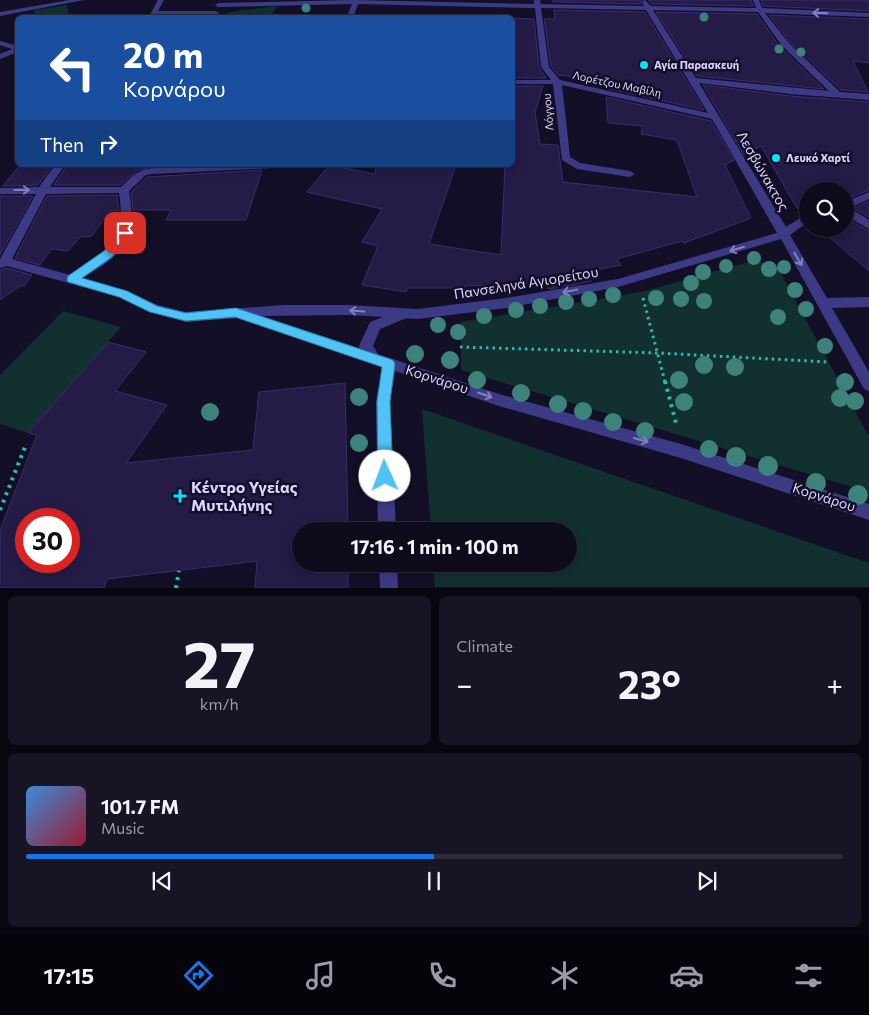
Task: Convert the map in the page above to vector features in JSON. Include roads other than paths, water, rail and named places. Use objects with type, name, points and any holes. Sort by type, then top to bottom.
[{"type":"street","points":[[0,14],[82,0]]},
{"type":"street","points":[[152,15],[161,0]]},
{"type":"street","points":[[756,0],[760,11],[785,44],[838,95]]},
{"type":"street","points":[[152,15],[216,15],[219,2],[357,1],[646,4],[869,15]]},
{"type":"street","points":[[350,15],[357,1]]},
{"type":"street","name":"Λόγγου","points":[[537,3],[545,67],[557,82],[565,158],[577,166],[630,174]]},
{"type":"street","name":"Λεσβώνακτος","points":[[646,4],[716,116],[869,385]]},
{"type":"street","points":[[0,44],[15,47]]},
{"type":"street","points":[[0,57],[15,50]]},
{"type":"street","points":[[694,80],[790,91],[869,97]]},
{"type":"street","name":"Λορέτζου Μαβίλη","points":[[515,82],[557,82],[716,116]]},
{"type":"street","points":[[2,263],[43,190],[59,167]]},
{"type":"street","points":[[0,191],[124,190],[143,173],[212,167]]},
{"type":"street","points":[[72,279],[108,254],[125,233],[127,212],[124,190]]},
{"type":"street","points":[[854,202],[869,196]]},
{"type":"street","points":[[854,216],[869,225]]},
{"type":"street","name":"Πανσεληνά Αγιορείτου","points":[[236,312],[348,310],[418,314],[506,303],[618,283],[783,234],[799,222]]},
{"type":"street","name":"Κορνάρου","points":[[2,263],[72,279],[123,294],[154,309],[186,317],[236,312],[499,400],[681,451],[869,512]]},
{"type":"street","points":[[823,303],[869,302]]},
{"type":"street","points":[[374,358],[368,352],[366,346],[375,326],[404,314]]},
{"type":"street","points":[[387,522],[383,402],[389,364]]},
{"type":"street","points":[[388,572],[389,588]]},
{"type":"place","name":"Αγία Παρασκευή","points":[[644,65]]},
{"type":"place","name":"Λευκό Χαρτί","points":[[776,158]]},
{"type":"place","name":"Κέντρο Υγείας Μυτιλήνης","points":[[180,496]]}]
